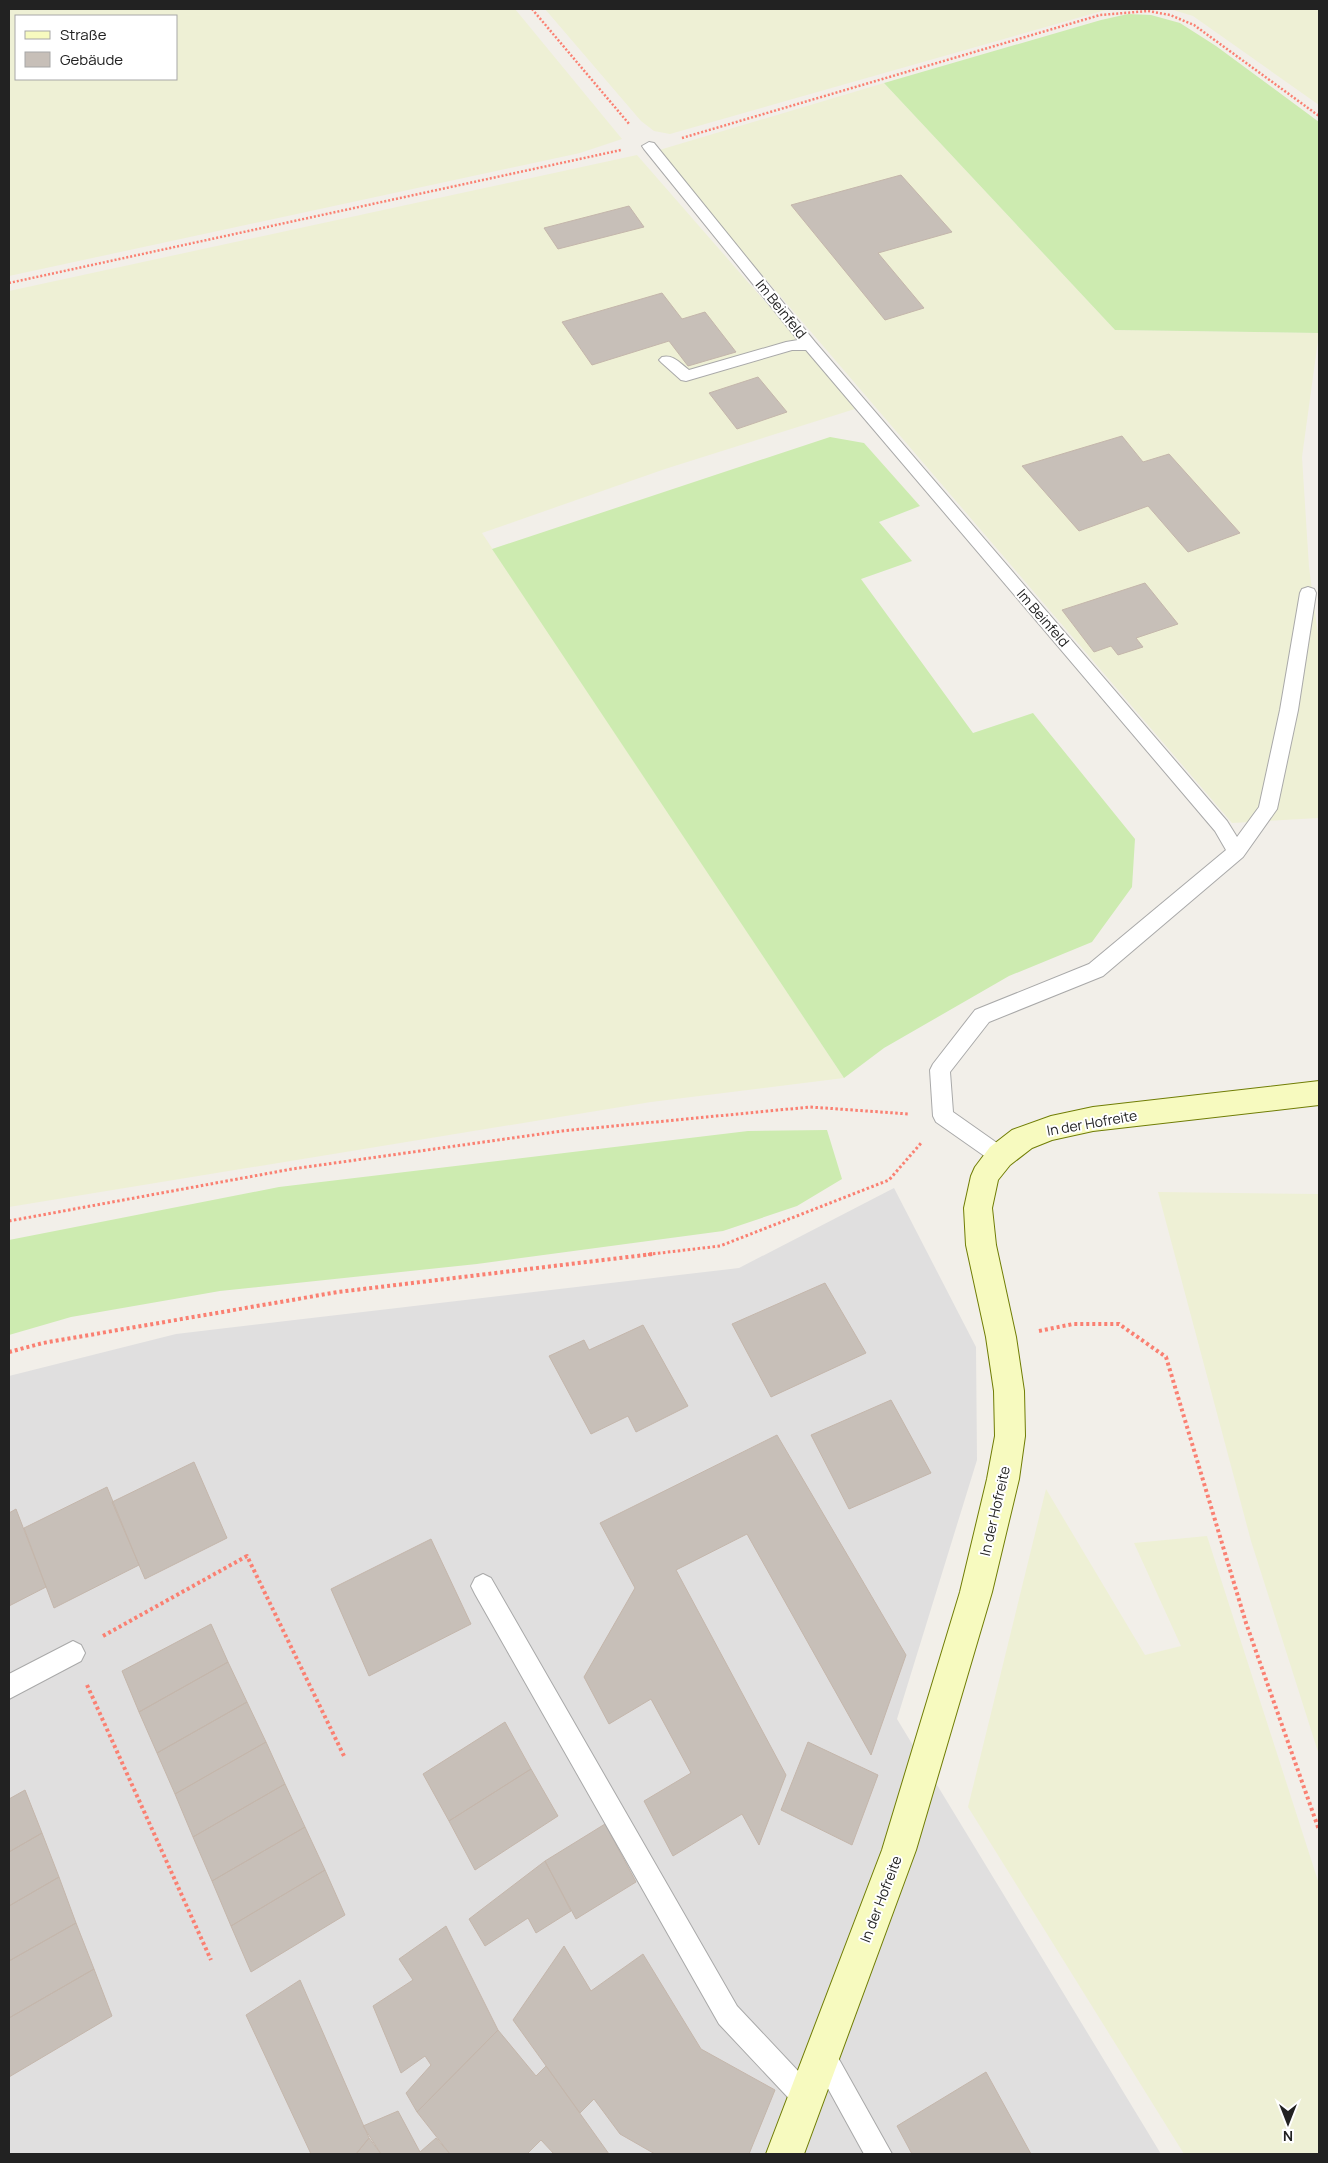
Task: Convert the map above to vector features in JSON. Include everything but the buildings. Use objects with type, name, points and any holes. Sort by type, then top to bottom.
[{"type":"main road","name":"In der Hofreite","points":[[785,2154],[899,1850],[976,1592],[1003,1479],[1010,1436],[1009,1391],[1001,1337],[981,1245],[978,1208],[985,1176],[1000,1156],[1022,1139],[1051,1128],[1094,1120],[1314,1089]]},
{"type":"lane","name":"Im Beinfeld","points":[[649,146],[810,345],[1221,826],[1236,852]]},
{"type":"lane","points":[[668,360],[686,376],[791,345],[810,345]]},
{"type":"lane","points":[[1000,1156],[943,1116],[940,1070],[982,1016],[1096,970],[1236,852],[1268,809],[1289,710],[1308,593]]},
{"type":"lane","points":[[483,1586],[728,2015],[806,2098]]},
{"type":"lane","points":[[9,1687],[73,1653]]},
{"type":"lane","points":[[822,2054],[879,2154]]},
{"type":"path","points":[[532,9],[649,146]]},
{"type":"path","points":[[9,283],[626,149],[649,146],[709,131],[1100,16],[1128,10],[1173,15],[1194,25],[1319,116]]},
{"type":"path","points":[[9,1221],[292,1169],[562,1132],[810,1107],[943,1116]]},
{"type":"path","points":[[9,1352],[43,1343],[338,1292],[720,1246],[889,1180],[943,1116]]},
{"type":"path","points":[[1001,1337],[1073,1324],[1119,1324],[1166,1357],[1246,1623],[1319,1830]]},
{"type":"path","points":[[211,1960],[73,1653],[247,1556],[344,1756]]},
{"type":"shaded area","points":[[894,1188],[976,1347],[977,1460],[897,1719],[1161,2154],[9,2154],[9,1376],[176,1334],[739,1268]]},
{"type":"green space","points":[[9,9],[515,9],[622,139],[580,153],[9,276]]},
{"type":"green space","points":[[545,9],[1109,9],[670,134],[654,131],[641,121]]},
{"type":"green space","points":[[1170,9],[1319,9],[1319,105],[1193,16]]},
{"type":"green space","points":[[1128,14],[1151,15],[1180,23],[1216,46],[1319,122],[1319,333],[1115,330],[884,83],[1101,20]]},
{"type":"green space","points":[[884,83],[1115,330],[1319,333],[1302,457],[1309,567],[1319,642],[1319,818],[1232,823],[656,151]]},
{"type":"green space","points":[[637,155],[858,408],[665,469],[482,533],[844,1078],[651,1102],[9,1207],[9,291]]},
{"type":"green space","points":[[830,437],[864,443],[920,506],[879,522],[912,561],[861,579],[973,733],[1033,713],[1135,839],[1132,887],[1092,942],[1009,976],[884,1048],[844,1078],[492,549]]},
{"type":"green space","points":[[827,1130],[842,1179],[797,1206],[723,1231],[477,1264],[220,1291],[71,1317],[9,1335],[9,1240],[279,1187],[748,1131]]},
{"type":"green space","points":[[1158,1192],[1319,1194],[1319,1755],[1251,1541]]},
{"type":"green space","points":[[1046,1489],[1145,1655],[1181,1646],[1134,1543],[1207,1536],[1319,1884],[1319,2154],[1184,2154],[968,1807]]}]
